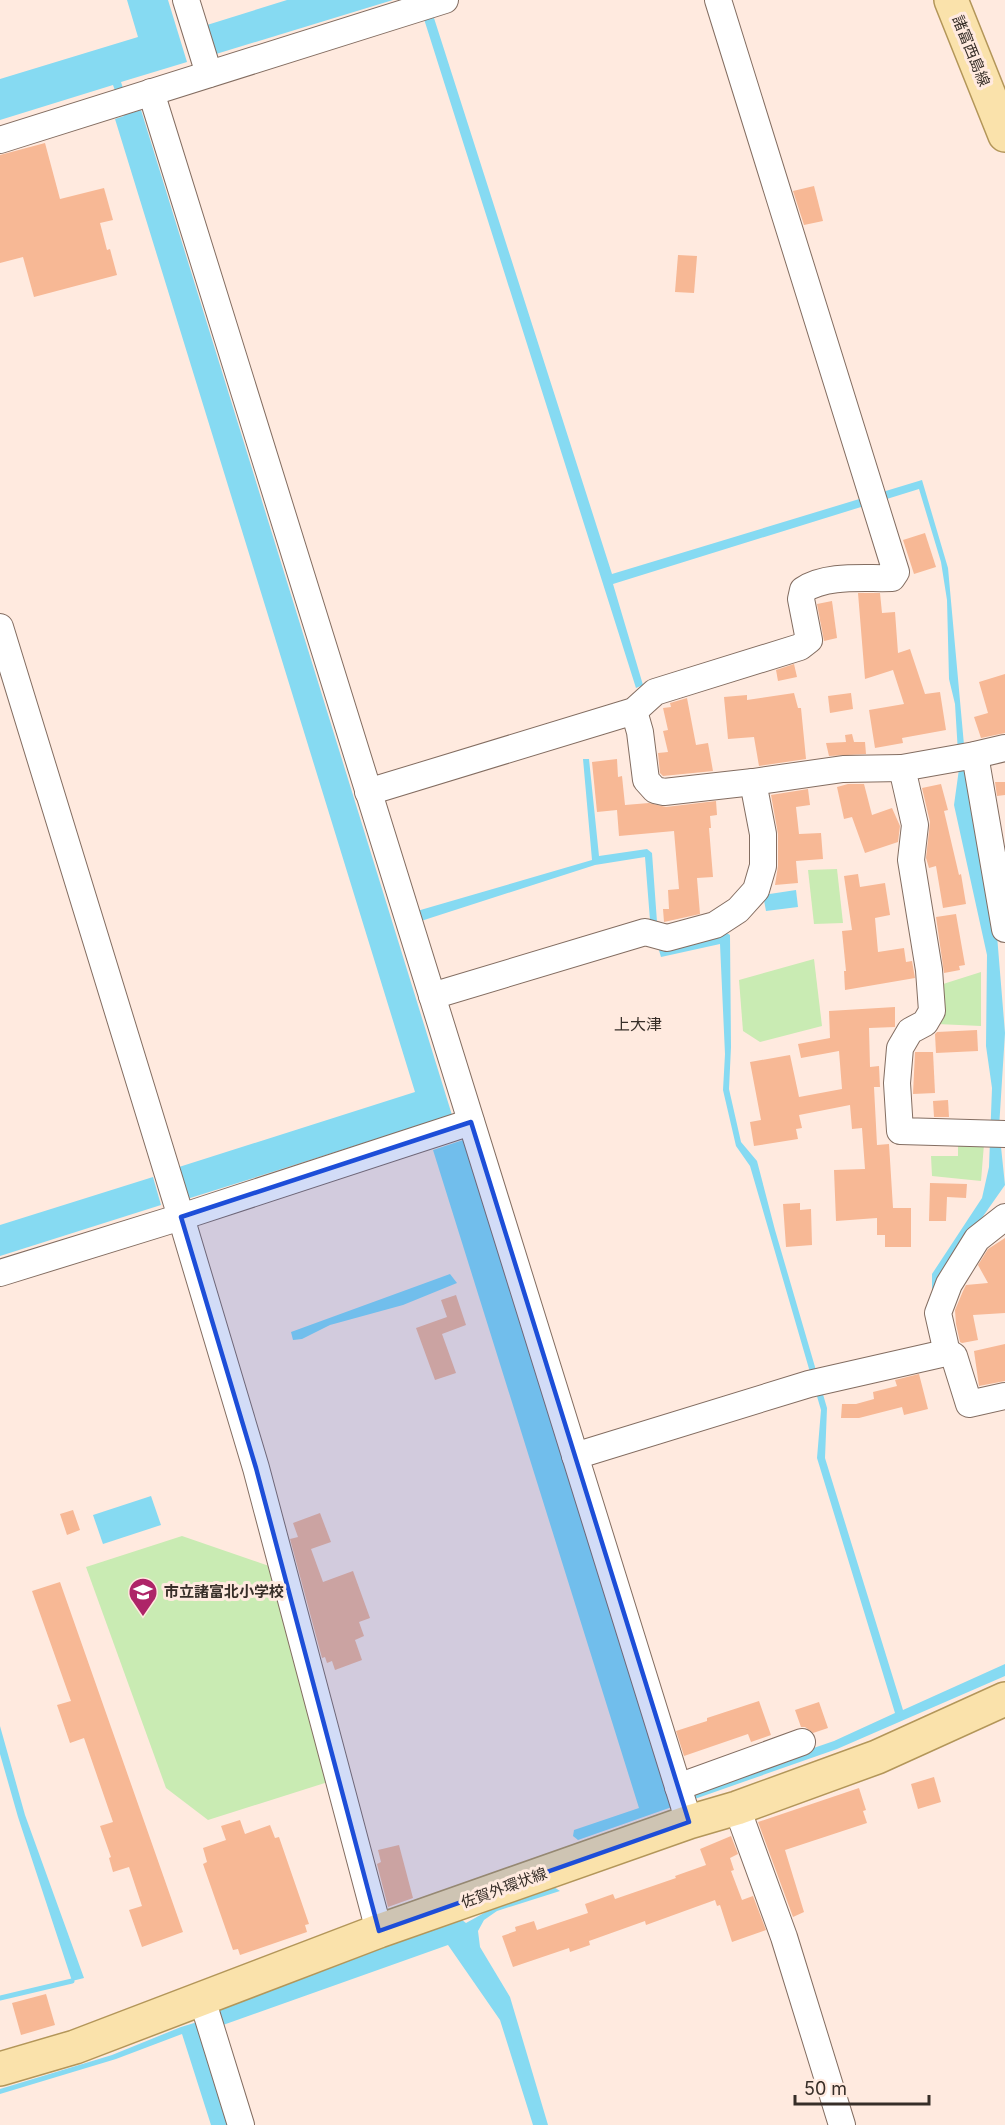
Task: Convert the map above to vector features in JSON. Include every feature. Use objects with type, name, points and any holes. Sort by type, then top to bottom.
[{"type":"main road","name":"諸富西島線","points":[[951,0],[1005,135]]},
{"type":"main road","name":"佐賀外環状線","points":[[0,2069],[75,2047],[207,2015],[379,1931],[683,1801],[737,1808],[878,1757],[1005,1699]]},
{"type":"street","points":[[186,0],[209,74]]},
{"type":"street","points":[[0,140],[445,0]]},
{"type":"street","points":[[368,792],[634,711],[655,692],[801,647],[809,640],[801,599],[803,590],[811,585],[842,580],[892,578],[896,572],[718,0]]},
{"type":"street","points":[[134,98],[368,792],[683,1801],[802,1742]]},
{"type":"street","points":[[0,627],[182,1217],[256,1468],[379,1931]]},
{"type":"street","points":[[634,711],[640,732],[646,780],[655,790],[664,792],[843,769],[902,768],[1005,748]]},
{"type":"street","points":[[966,757],[1005,929]]},
{"type":"street","points":[[902,768],[915,825],[911,860],[930,970],[932,1011],[925,1023],[910,1031],[900,1048],[897,1083],[900,1131],[998,1135]]},
{"type":"street","points":[[432,996],[645,932],[659,936],[715,925],[738,910],[756,890],[763,866],[763,834],[753,782]]},
{"type":"street","points":[[0,1273],[182,1217],[471,1122]]},
{"type":"street","points":[[575,1456],[816,1382],[941,1354],[945,1344],[938,1313],[949,1284],[977,1239],[1005,1217]]},
{"type":"street","points":[[943,1349],[954,1356],[969,1404],[1005,1396]]},
{"type":"street","points":[[737,1808],[784,1937],[842,2125]]},
{"type":"street","points":[[207,2015],[241,2125]]},
{"type":"highlighted area","points":[[471,1122],[689,1822],[379,1931],[256,1468],[181,1217]]},
{"type":"green space","points":[[837,869],[843,923],[814,924],[808,870]]},
{"type":"green space","points":[[814,959],[822,1026],[760,1042],[743,1031],[739,980]]},
{"type":"green space","points":[[981,972],[981,1026],[937,1024],[940,985]]},
{"type":"green space","points":[[958,1143],[984,1144],[981,1181],[932,1176],[931,1156],[958,1156]]},
{"type":"green space","points":[[182,1536],[269,1566],[328,1782],[208,1820],[166,1788],[86,1567]]},
{"type":"water","points":[[127,0],[168,0],[187,62],[121,82],[131,113],[141,110],[452,1115],[187,1199],[179,1167],[415,1092],[115,119],[124,116],[113,85],[0,120],[0,79],[138,37]]},
{"type":"water","points":[[287,0],[393,0],[216,54],[207,25]]},
{"type":"water","points":[[434,18],[612,574],[922,480],[948,568],[964,745],[995,911],[1005,1033],[999,1128],[1005,1185],[939,1279],[932,1300],[932,1274],[982,1198],[989,1167],[992,1088],[986,1046],[987,955],[954,805],[959,769],[955,704],[949,679],[947,600],[941,562],[919,489],[613,584],[643,685],[636,688],[424,19]]},
{"type":"water","points":[[583,759],[589,759],[599,856],[647,849],[652,853],[657,922],[667,949],[725,932],[730,935],[729,1089],[741,1142],[757,1161],[827,1408],[825,1458],[903,1710],[1005,1664],[1005,1676],[837,1749],[578,1840],[573,1836],[574,1830],[639,1808],[433,1150],[463,1140],[671,1797],[834,1741],[895,1713],[817,1458],[821,1410],[750,1166],[736,1146],[723,1090],[725,1054],[720,944],[661,957],[650,920],[645,857],[595,865],[421,921],[417,911],[592,860]]},
{"type":"water","points":[[796,890],[798,907],[766,911],[763,895]]},
{"type":"water","points":[[153,1177],[161,1205],[0,1256],[0,1225]]},
{"type":"water","points":[[450,1274],[457,1283],[403,1305],[330,1325],[302,1339],[293,1340],[291,1332]]},
{"type":"water","points":[[151,1496],[161,1525],[103,1544],[93,1515]]},
{"type":"water","points":[[0,1726],[25,1815],[84,1978],[72,1981],[18,1817],[0,1754]]},
{"type":"water","points":[[551,1885],[560,1891],[497,1911],[484,1920],[478,1931],[480,1947],[510,1997],[548,2125],[533,2125],[500,2020],[448,1945],[223,2025],[222,2020],[230,2125],[211,2125],[182,2034],[116,2059],[0,2094],[0,2089],[112,2055],[181,2027],[220,2015],[219,2009],[458,1917],[466,1923],[493,1908]]},
{"type":"building","points":[[45,143],[60,199],[104,188],[113,220],[100,223],[117,275],[34,297],[23,257],[0,263],[0,155]]},
{"type":"building","points":[[814,186],[823,221],[804,225],[793,191]]},
{"type":"building","points":[[678,255],[697,256],[694,293],[675,292]]},
{"type":"building","points":[[925,533],[936,567],[914,574],[903,540]]},
{"type":"building","points":[[858,593],[880,593],[882,613],[895,612],[898,653],[910,649],[925,694],[940,692],[946,730],[902,738],[903,743],[875,748],[869,710],[904,704],[893,670],[865,679]]},
{"type":"building","points":[[832,601],[837,638],[824,641],[817,604]]},
{"type":"building","points":[[794,664],[797,677],[778,681],[776,670]]},
{"type":"building","points":[[1005,674],[1005,733],[981,738],[974,717],[988,713],[979,682]]},
{"type":"building","points":[[794,693],[798,708],[801,708],[806,759],[759,766],[754,737],[728,739],[724,697],[747,695],[747,700]]},
{"type":"building","points":[[851,693],[853,709],[830,713],[828,696]]},
{"type":"building","points":[[687,698],[696,745],[708,743],[713,771],[663,776],[660,773],[658,753],[668,752],[663,731],[668,730],[663,708],[671,707],[670,703]]},
{"type":"building","points":[[852,734],[854,742],[865,742],[866,754],[829,756],[826,743],[846,742],[845,735]]},
{"type":"building","points":[[617,759],[618,777],[622,776],[625,805],[649,803],[666,807],[716,801],[717,815],[710,816],[711,828],[709,828],[713,877],[697,878],[700,914],[664,922],[663,909],[669,909],[668,890],[679,889],[674,831],[619,836],[617,810],[597,812],[592,762]]},
{"type":"building","points":[[995,782],[1005,782],[1005,795],[997,796]]},
{"type":"building","points":[[864,784],[872,815],[892,808],[900,826],[898,842],[865,853],[852,817],[844,819],[837,787]]},
{"type":"building","points":[[941,784],[948,810],[944,811],[959,875],[961,874],[966,904],[943,908],[936,866],[929,868],[926,858],[930,822],[922,788]]},
{"type":"building","points":[[808,789],[810,805],[796,807],[799,834],[821,833],[823,859],[796,861],[798,883],[775,885],[778,866],[778,834],[771,795]]},
{"type":"building","points":[[858,874],[860,887],[885,883],[890,915],[875,918],[878,952],[904,948],[906,962],[912,961],[915,978],[845,990],[844,971],[846,971],[842,931],[852,930],[844,876]]},
{"type":"building","points":[[956,914],[965,965],[959,966],[960,970],[944,973],[936,917]]},
{"type":"building","points":[[895,1007],[895,1027],[869,1028],[870,1067],[879,1066],[880,1087],[874,1087],[877,1145],[889,1144],[893,1208],[911,1208],[911,1247],[885,1247],[885,1235],[877,1235],[877,1218],[836,1221],[834,1170],[865,1169],[862,1128],[852,1129],[850,1105],[799,1115],[802,1128],[796,1129],[798,1139],[754,1146],[750,1122],[761,1120],[750,1062],[790,1055],[799,1097],[842,1089],[839,1051],[801,1058],[798,1044],[830,1038],[829,1011]]},
{"type":"building","points":[[977,1030],[978,1051],[936,1053],[935,1034],[937,1032]]},
{"type":"building","points":[[915,1052],[933,1052],[935,1093],[913,1094]]},
{"type":"building","points":[[948,1100],[949,1117],[934,1117],[933,1101]]},
{"type":"building","points":[[930,1183],[967,1184],[966,1198],[947,1197],[946,1221],[929,1221]]},
{"type":"building","points":[[800,1203],[800,1210],[811,1209],[812,1245],[786,1247],[783,1204]]},
{"type":"building","points":[[1005,1238],[1005,1313],[973,1315],[978,1340],[962,1343],[956,1324],[955,1310],[966,1285],[988,1283],[978,1265],[988,1249]]},
{"type":"building","points":[[456,1295],[466,1325],[442,1334],[456,1373],[435,1380],[416,1328],[447,1317],[441,1300]]},
{"type":"building","points":[[1005,1344],[1005,1381],[979,1386],[974,1351]]},
{"type":"building","points":[[919,1374],[928,1409],[904,1415],[902,1407],[859,1418],[841,1418],[842,1404],[856,1404],[874,1399],[873,1392],[897,1386],[895,1380]]},
{"type":"building","points":[[73,1510],[80,1530],[67,1535],[60,1514]]},
{"type":"building","points":[[320,1513],[331,1542],[311,1549],[323,1582],[353,1571],[370,1618],[359,1622],[364,1636],[355,1640],[362,1660],[335,1670],[332,1661],[327,1663],[325,1657],[322,1658],[290,1539],[298,1537],[293,1523]]},
{"type":"building","points":[[60,1582],[183,1932],[142,1947],[129,1910],[142,1906],[129,1867],[113,1872],[109,1858],[111,1857],[100,1826],[113,1822],[84,1738],[70,1743],[57,1705],[71,1701],[32,1591]]},
{"type":"building","points":[[759,1701],[771,1735],[751,1742],[748,1734],[684,1756],[676,1731]]},
{"type":"building","points":[[819,1702],[828,1728],[813,1733],[801,1727],[795,1710]]},
{"type":"building","points":[[934,1777],[941,1802],[918,1809],[911,1784]]},
{"type":"building","points":[[859,1788],[866,1810],[863,1811],[867,1823],[785,1850],[804,1912],[793,1917],[758,1822]]},
{"type":"building","points":[[240,1820],[245,1834],[270,1825],[275,1838],[279,1837],[309,1924],[305,1925],[307,1932],[240,1955],[238,1949],[233,1950],[203,1864],[207,1862],[203,1848],[226,1840],[221,1826]]},
{"type":"building","points":[[731,1836],[738,1854],[730,1858],[734,1870],[731,1871],[742,1900],[753,1896],[766,1930],[732,1942],[720,1905],[717,1906],[715,1900],[646,1925],[645,1921],[589,1941],[590,1945],[570,1952],[569,1948],[513,1967],[502,1936],[516,1931],[515,1927],[534,1921],[537,1930],[588,1913],[585,1904],[613,1894],[615,1899],[676,1878],[675,1876],[706,1865],[700,1849]]},
{"type":"building","points":[[399,1845],[413,1898],[388,1907],[377,1864],[381,1862],[378,1850]]},
{"type":"building","points":[[46,1994],[55,2025],[21,2035],[12,2003]]},
{"type":"waterway","points":[[0,1998],[72,1981]]},
{"type":"place","name":"市立諸富北小学校","points":[[143,1618]]},
{"type":"district","name":"上大津","points":[[638,1024]]}]
